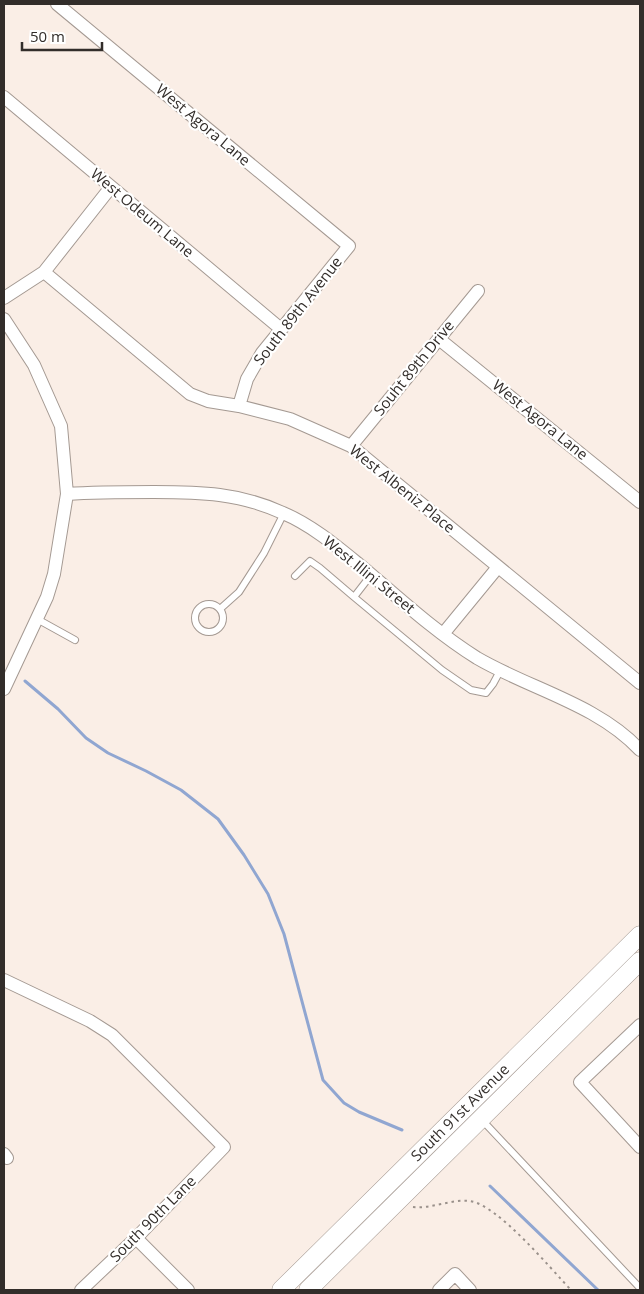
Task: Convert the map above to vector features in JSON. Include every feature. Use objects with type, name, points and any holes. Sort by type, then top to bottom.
[{"type":"main road","name":"South 91st Avenue","points":[[281,1290],[640,935]]},
{"type":"main road","name":"South 91st Avenue","points":[[308,1290],[640,961]]},
{"type":"street","name":"West Agora Lane","points":[[57,4],[349,246]]},
{"type":"street","name":"West Odeum Lane","points":[[4,97],[281,330]]},
{"type":"street","points":[[4,298],[44,272],[111,187]]},
{"type":"street","name":"South 89th Avenue","points":[[239,406],[247,379],[262,353],[349,246]]},
{"type":"street","name":"West Albeniz Place","points":[[44,272],[190,394],[290,419],[351,446],[640,683]]},
{"type":"street","name":"Souht 89th Drive","points":[[351,446],[478,290]]},
{"type":"street","points":[[4,319],[34,365],[61,426],[67,494],[54,574],[47,597],[4,688]]},
{"type":"street","name":"West Agora Lane","points":[[439,338],[640,502]]},
{"type":"street","name":"West Illini Street","points":[[67,494],[104,492],[225,494],[261,504],[284,513],[330,542],[470,654],[500,671],[552,694],[598,718],[640,750]]},
{"type":"street","points":[[443,634],[498,566]]},
{"type":"street","name":"South 90th Lane","points":[[4,980],[90,1021],[112,1035],[224,1147],[136,1238],[82,1290]]},
{"type":"street","points":[[640,1025],[580,1082],[640,1147]]},
{"type":"street","points":[[136,1238],[188,1290]]},
{"type":"street","points":[[439,1290],[455,1274],[470,1290]]},
{"type":"lane","points":[[220,609],[239,592],[264,553],[284,513]]},
{"type":"lane","points":[[294,576],[310,561],[442,670],[471,690],[486,693],[500,671]]},
{"type":"lane","points":[[354,597],[372,575]]},
{"type":"lane","points":[[213,604],[220,609],[224,618],[220,628],[207,633],[198,628],[195,620],[200,607],[213,604]]},
{"type":"lane","points":[[37,619],[75,640]]},
{"type":"lane","points":[[481,1119],[640,1288]]},
{"type":"path","points":[[402,1197],[413,1208],[429,1207],[448,1202],[468,1201],[478,1203],[490,1209],[571,1290]]},
{"type":"waterway","points":[[25,681],[58,709],[86,738],[108,753],[181,790],[218,819],[244,855],[268,894],[284,934],[323,1080],[344,1103],[359,1112],[402,1130]]},
{"type":"waterway","points":[[490,1186],[598,1290]]}]
